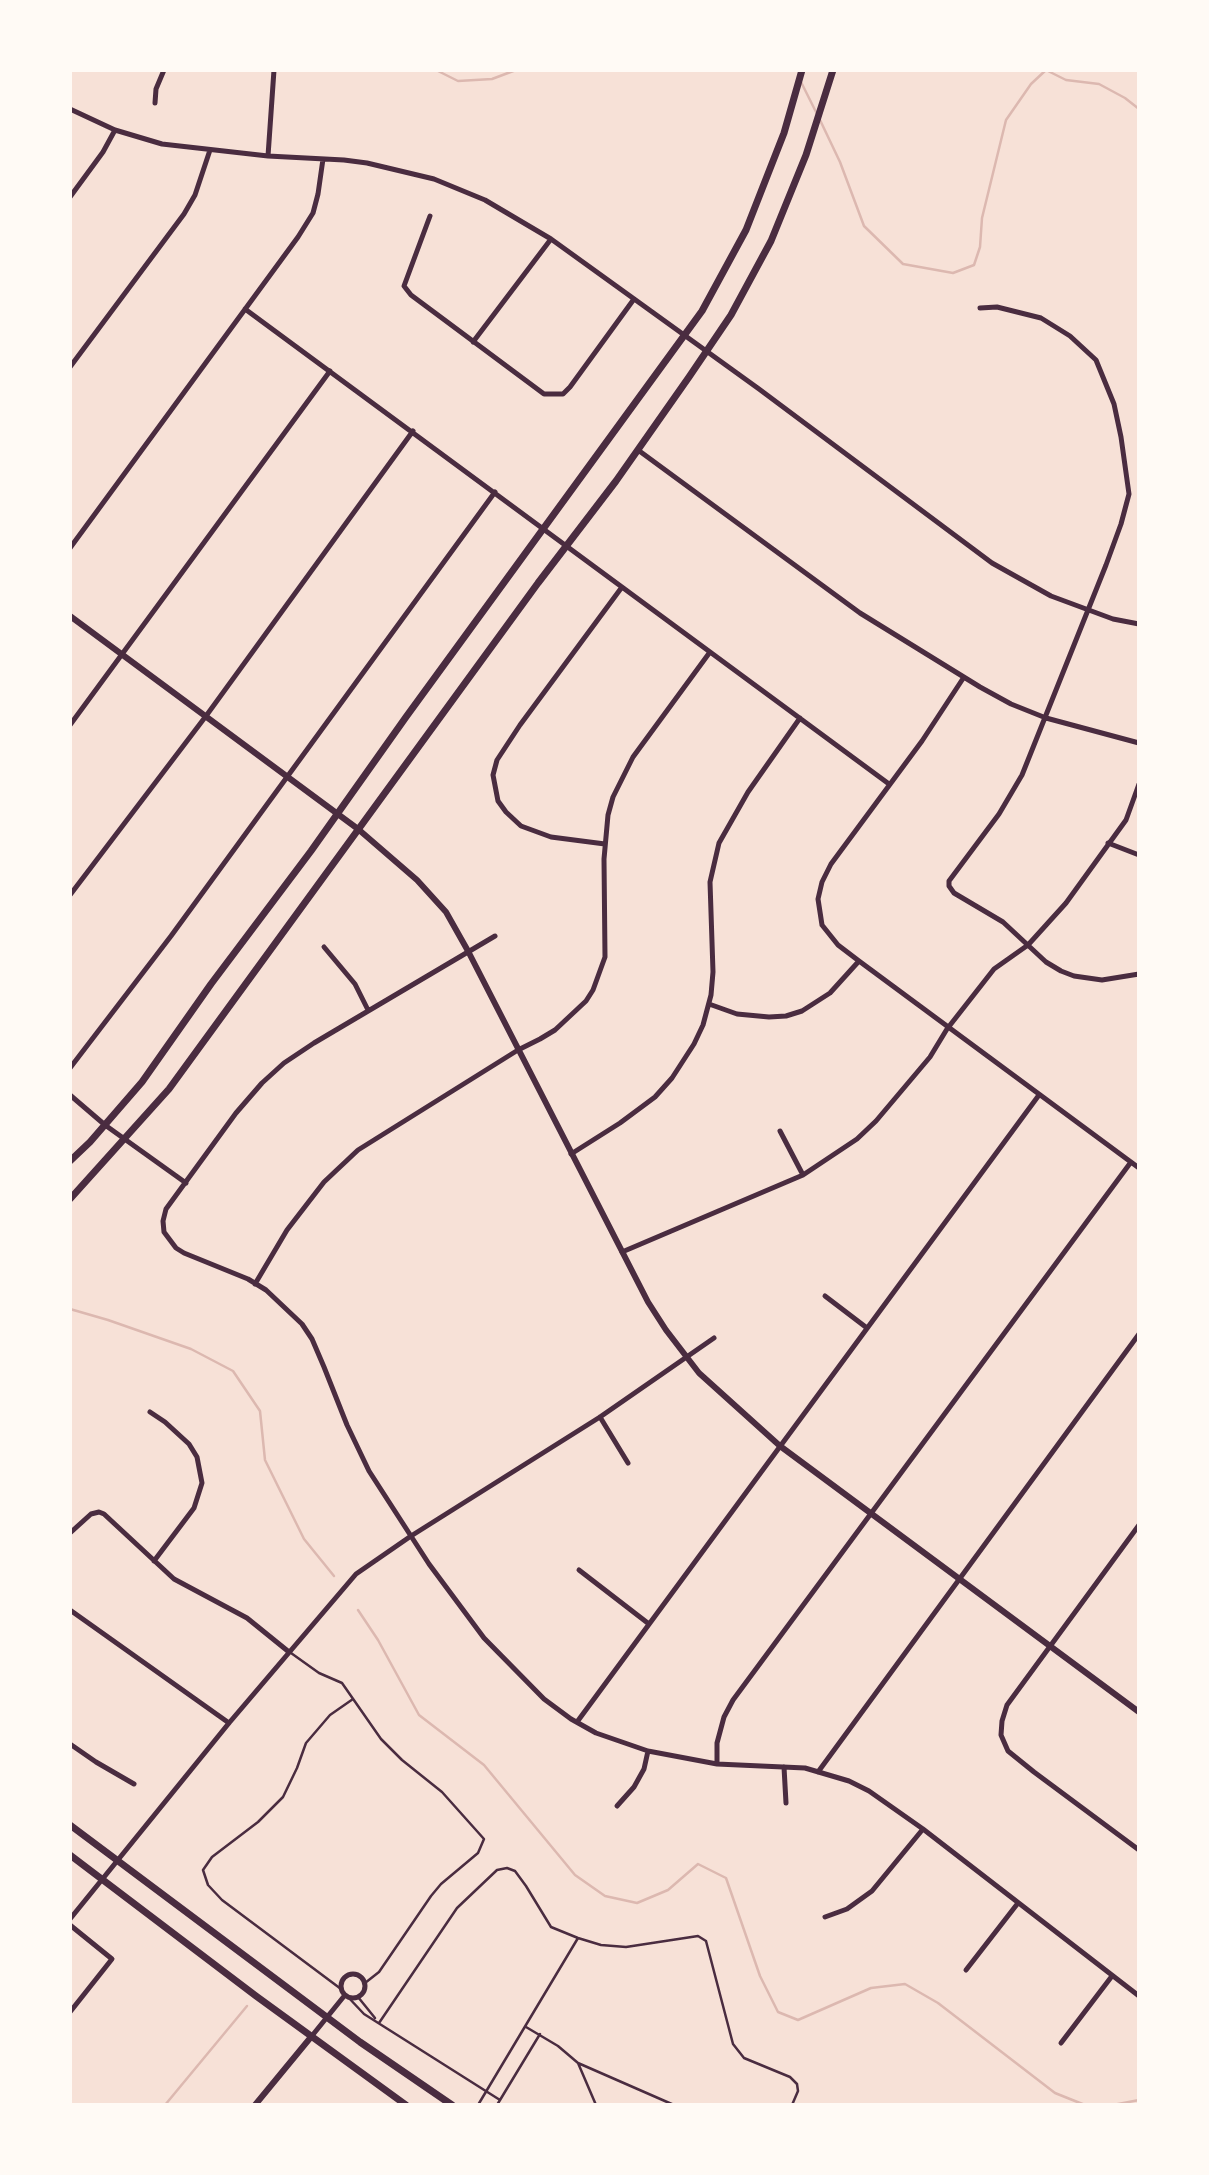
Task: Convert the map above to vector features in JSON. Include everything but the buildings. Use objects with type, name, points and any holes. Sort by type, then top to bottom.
[{"type":"main road","points":[[70,1161],[142,1082],[685,336],[717,286],[746,230],[784,133],[802,70]]},
{"type":"main road","points":[[70,1199],[169,1089],[638,450],[706,351],[750,280],[786,208],[832,73]]},
{"type":"main road","points":[[70,1825],[401,2072],[452,2105]]},
{"type":"main road","points":[[70,1855],[311,2037],[406,2105]]},
{"type":"street","points":[[155,103],[156,89],[164,70]]},
{"type":"street","points":[[268,156],[274,70]]},
{"type":"street","points":[[70,109],[115,130],[162,144],[268,156],[367,163],[434,179],[485,200],[551,239],[992,563],[1051,596],[1113,619],[1139,624]]},
{"type":"street","points":[[70,197],[103,152],[115,130]]},
{"type":"street","points":[[70,367],[184,214],[195,195],[210,150]]},
{"type":"street","points":[[70,548],[298,237],[313,213],[323,159]]},
{"type":"street","points":[[430,216],[404,286],[411,295],[544,394],[556,396],[563,394],[570,387],[634,299]]},
{"type":"street","points":[[473,342],[551,239]]},
{"type":"street","points":[[980,308],[997,307],[1041,318],[1070,335],[1096,360],[1114,404],[1129,494],[1121,524],[1022,775],[999,814],[949,881],[950,889],[1014,932],[1046,962],[1074,976],[1102,980],[1138,974],[1139,983]]},
{"type":"street","points":[[245,309],[889,784]]},
{"type":"street","points":[[70,725],[330,371]]},
{"type":"street","points":[[70,895],[206,716],[413,431]]},
{"type":"street","points":[[638,450],[860,613],[964,677],[1011,704],[1046,719],[1139,743]]},
{"type":"street","points":[[70,1068],[171,936],[495,492]]},
{"type":"street","points":[[605,844],[551,837],[521,826],[498,801],[493,775],[496,760],[520,725],[622,587]]},
{"type":"street","points":[[70,616],[338,813],[417,880],[446,912],[648,1302],[687,1359],[716,1391],[780,1446],[1138,1708]]},
{"type":"street","points":[[255,1284],[288,1230],[340,1165],[379,1135],[555,1030],[575,1012],[593,990],[605,957],[605,844],[612,797],[626,769],[710,652]]},
{"type":"street","points":[[964,677],[831,864],[822,882],[818,899],[822,925],[838,945],[947,1029],[1139,1168]]},
{"type":"street","points":[[570,1154],[621,1124],[655,1097],[672,1078],[694,1044],[709,1004],[713,972],[710,882],[719,843],[748,792],[800,718]]},
{"type":"street","points":[[622,1252],[803,1175],[840,1152],[876,1121],[930,1057],[947,1029],[994,968],[1028,945],[1066,903],[1126,820],[1139,784]]},
{"type":"street","points":[[1108,843],[1139,855]]},
{"type":"street","points":[[495,936],[314,1042],[262,1083],[236,1113],[166,1209],[163,1227],[169,1240],[184,1253],[247,1279],[266,1290],[302,1324],[312,1339],[364,1460],[429,1564],[500,1657],[544,1699],[577,1722],[620,1743],[648,1751],[717,1764],[784,1767],[818,1772],[869,1791],[923,1829],[1139,1996]]},
{"type":"street","points":[[324,947],[355,985],[368,1010]]},
{"type":"street","points":[[709,1004],[745,1015],[786,1016],[802,1011],[830,993],[859,961]]},
{"type":"street","points":[[70,1095],[105,1125],[186,1183]]},
{"type":"street","points":[[577,1722],[1039,1095]]},
{"type":"street","points":[[780,1131],[803,1175]]},
{"type":"street","points":[[717,1764],[717,1743],[724,1717],[733,1700],[1130,1161]]},
{"type":"street","points":[[825,1296],[867,1328]]},
{"type":"street","points":[[818,1772],[1139,1334]]},
{"type":"street","points":[[70,1919],[229,1723],[356,1574],[411,1536],[600,1417],[715,1338]]},
{"type":"street","points":[[150,1412],[189,1444],[197,1457],[202,1483],[194,1508],[154,1561]]},
{"type":"street","points":[[600,1417],[628,1463]]},
{"type":"street","points":[[70,1533],[95,1512],[104,1514],[184,1586],[247,1618],[289,1652]]},
{"type":"street","points":[[1139,1525],[1007,1705],[1001,1735],[1004,1745],[1034,1772],[1139,1850]]},
{"type":"street","points":[[579,1570],[649,1624]]},
{"type":"street","points":[[70,1610],[229,1723]]},
{"type":"street","points":[[70,1744],[134,1784]]},
{"type":"street","points":[[617,1806],[634,1787],[644,1769],[648,1751]]},
{"type":"street","points":[[784,1767],[786,1803]]},
{"type":"street","points":[[825,1917],[847,1909],[872,1891],[923,1829]]},
{"type":"street","points":[[965,1970],[1018,1903]]},
{"type":"street","points":[[70,1925],[112,1959],[70,2012]]},
{"type":"street","points":[[255,2105],[344,1993],[343,1979],[355,1973],[362,1976],[365,1989],[358,1997],[344,1993]]},
{"type":"street","points":[[1061,2043],[1112,1976]]},
{"type":"lane","points":[[289,1652],[319,1673],[337,1679],[381,1739],[442,1792],[484,1839],[483,1846],[469,1861],[441,1884],[379,1972],[365,1983]]},
{"type":"lane","points":[[354,1699],[330,1715],[306,1743],[282,1797],[258,1822],[212,1857],[203,1870],[208,1885],[222,1900],[344,1993],[354,2006],[500,2100]]},
{"type":"lane","points":[[380,2023],[457,1908],[497,1870],[507,1868],[514,1871],[551,1927],[578,1938],[601,1945],[626,1947],[698,1936],[706,1941],[737,2052],[744,2058],[790,2077],[797,2084],[798,2091],[792,2105]]},
{"type":"lane","points":[[478,2105],[578,1938]]},
{"type":"lane","points":[[358,1997],[380,2023]]},
{"type":"lane","points":[[526,2027],[540,2034],[578,2063],[674,2105]]},
{"type":"lane","points":[[497,2105],[540,2034]]},
{"type":"lane","points":[[578,2063],[596,2105]]},
{"type":"waterway","points":[[436,70],[458,81],[492,79],[516,70]]},
{"type":"waterway","points":[[1046,70],[1066,80],[1099,84],[1139,109]]},
{"type":"waterway","points":[[820,120],[840,162],[864,226],[903,264],[953,273],[974,265],[980,247],[982,218],[1006,120],[1031,84],[1046,70]]},
{"type":"waterway","points":[[801,82],[817,114]]},
{"type":"waterway","points":[[70,1309],[191,1349],[233,1371],[260,1411],[265,1460],[304,1539],[334,1576]]},
{"type":"waterway","points":[[358,1610],[378,1640],[419,1715],[484,1765],[575,1875],[605,1896],[637,1903],[668,1890],[698,1864],[726,1878],[760,1976],[778,2012],[798,2020],[871,1988],[905,1984],[938,2003],[1055,2093],[1085,2105]]},
{"type":"waterway","points":[[165,2105],[247,2006]]},
{"type":"waterway","points":[[1113,2105],[1139,2100]]}]
